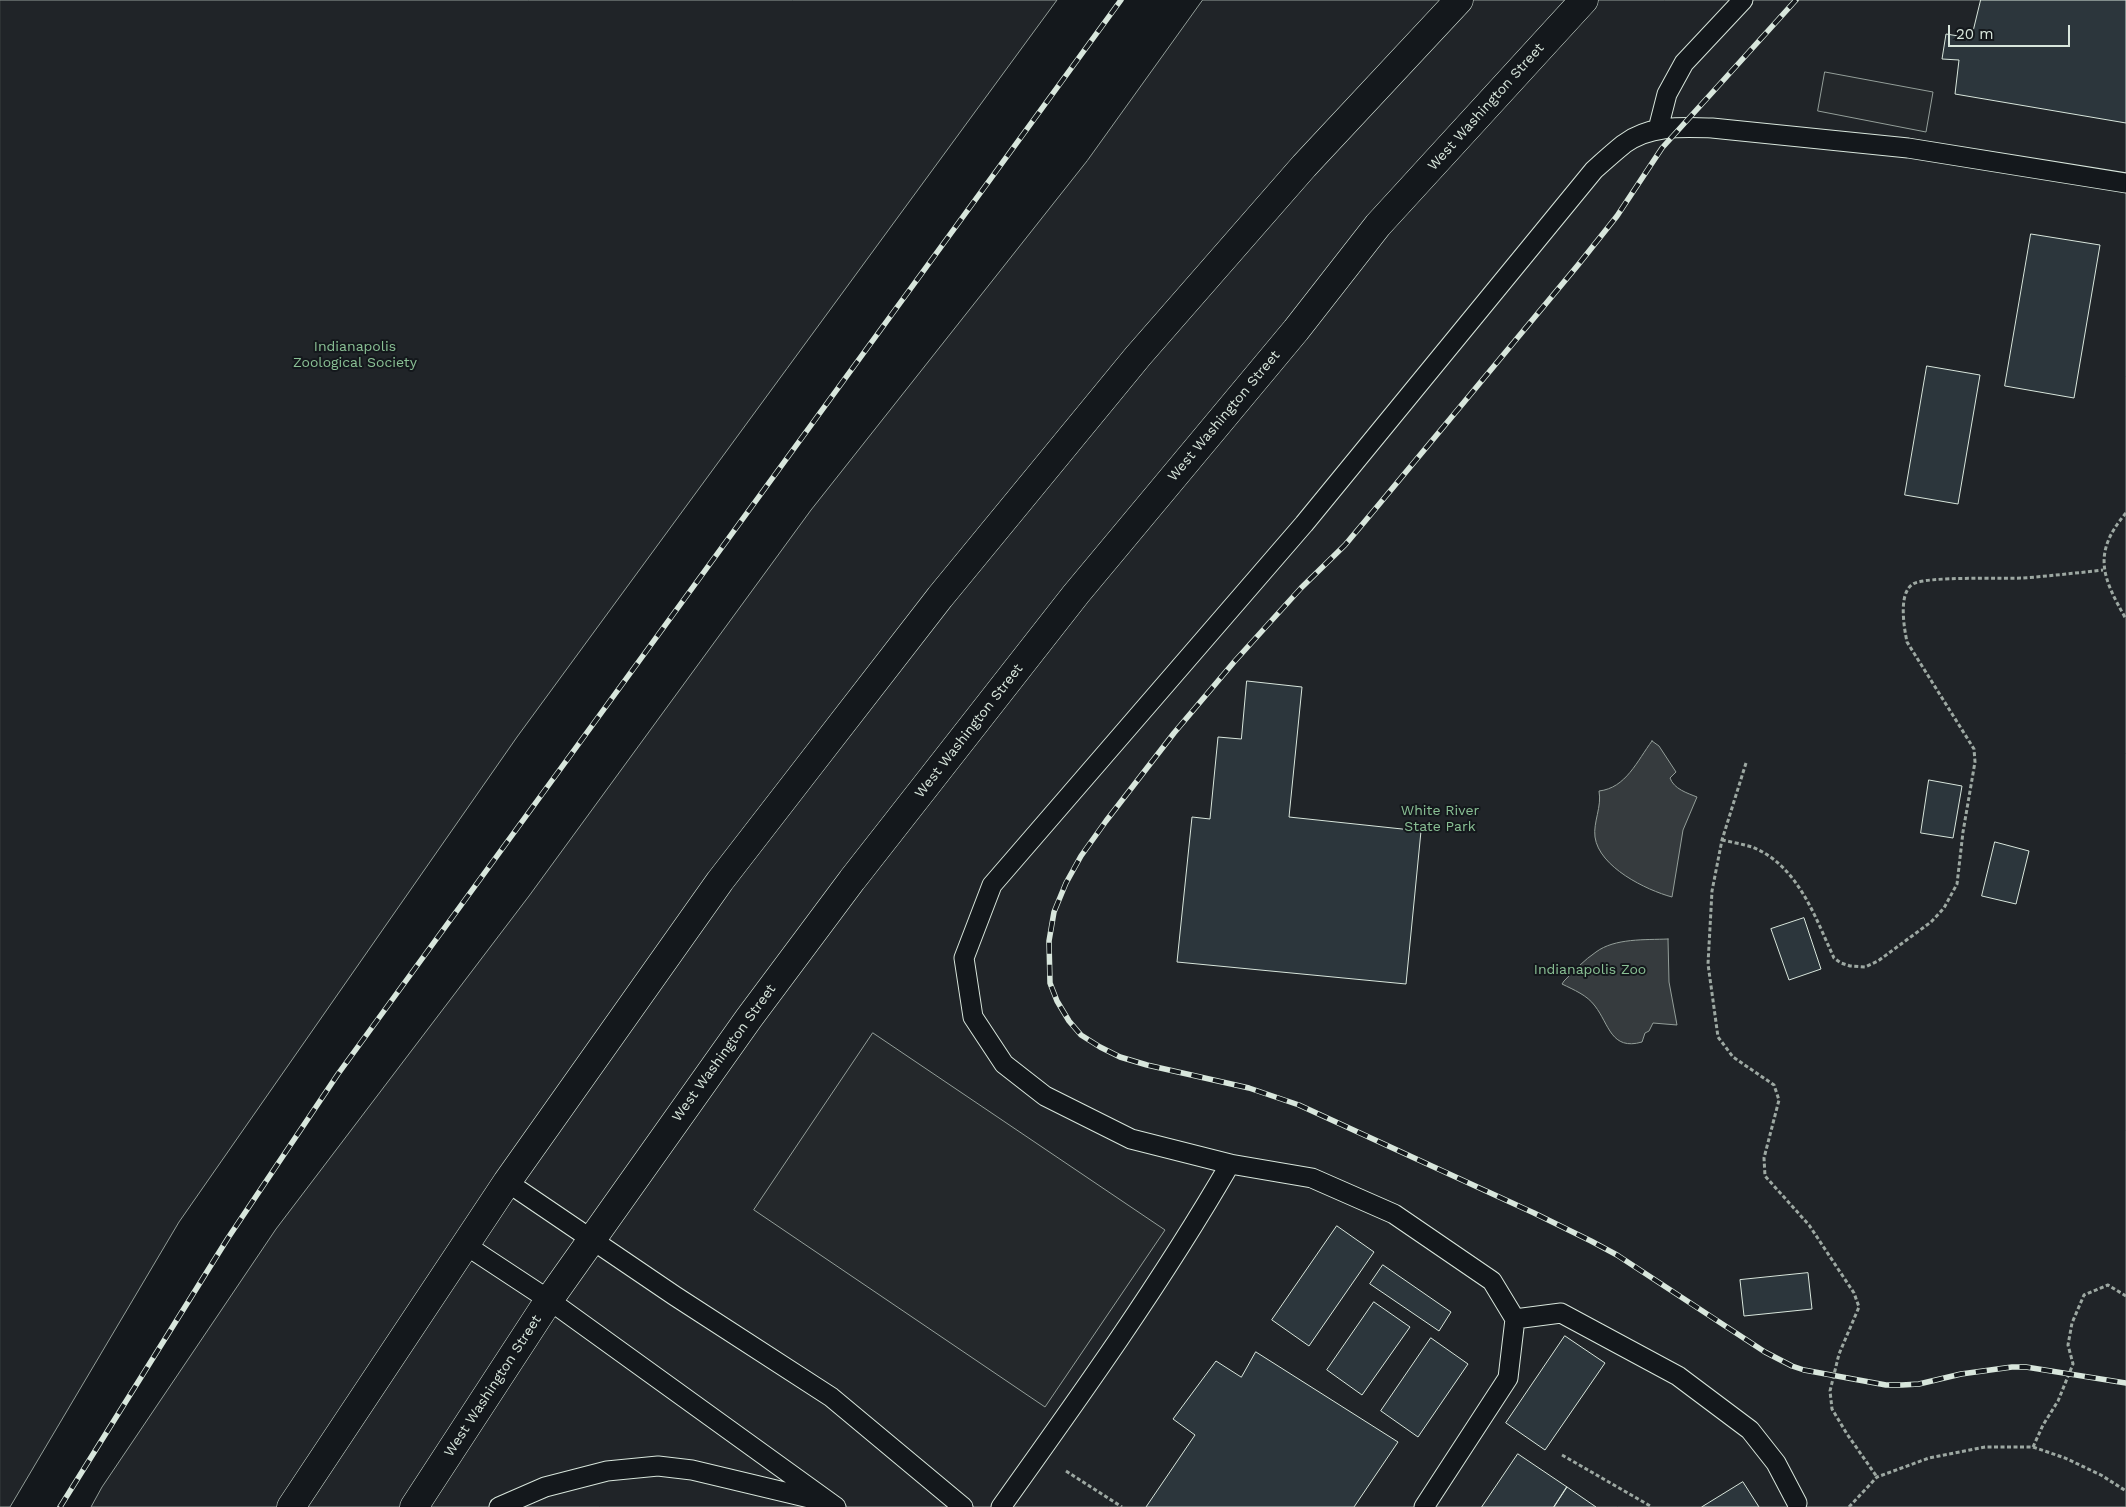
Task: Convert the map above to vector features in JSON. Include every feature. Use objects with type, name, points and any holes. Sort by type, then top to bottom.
[{"type":"main road","points":[[291,1507],[464,1244],[720,881],[940,597],[1138,356],[1304,166],[1459,0]]},
{"type":"main road","name":"West Washington Street","points":[[414,1507],[549,1300],[592,1238],[749,1018],[852,880],[1076,594],[1296,330],[1378,225],[1584,0]]},
{"type":"lane","points":[[1658,129],[1667,94],[1684,63],[1742,0]]},
{"type":"lane","points":[[1424,1507],[1508,1378],[1515,1319],[1492,1282],[1394,1214],[1312,1178],[1230,1164],[1131,1139],[1046,1096],[1004,1064],[973,1017],[964,958],[992,885],[1304,524],[1594,170],[1625,143],[1640,135],[1658,129],[1680,127],[1721,128],[1908,148],[2126,183]]},
{"type":"lane","points":[[1001,1507],[1092,1379],[1188,1236],[1230,1164]]},
{"type":"lane","points":[[507,1182],[675,1296],[832,1397],[963,1507]]},
{"type":"lane","points":[[464,1244],[549,1300],[834,1505]]},
{"type":"lane","points":[[1515,1319],[1561,1313],[1678,1376],[1750,1430],[1776,1463],[1797,1503]]},
{"type":"lane","points":[[499,1507],[545,1487],[607,1471],[658,1466],[692,1470],[834,1505]]},
{"type":"path","points":[[2126,513],[2112,529],[2105,549],[2103,570],[2126,619]]},
{"type":"path","points":[[1722,840],[1752,847],[1784,867],[1803,892],[1834,958],[1841,963],[1865,967],[1878,961],[1931,922],[1944,908],[1957,884],[1974,755],[1974,749],[1907,642],[1903,623],[1907,590],[1914,583],[1950,579],[2022,578],[2103,570]]},
{"type":"path","points":[[1746,762],[1722,840],[1712,891],[1708,964],[1718,1037],[1733,1057],[1774,1085],[1779,1100],[1764,1158],[1764,1176],[1808,1225],[1854,1293],[1859,1307],[1838,1354],[1830,1391],[1832,1409],[1877,1477]]},
{"type":"path","points":[[2033,1448],[2042,1424],[2058,1401],[2073,1364],[2068,1345],[2072,1323],[2084,1295],[2108,1285],[2126,1296]]},
{"type":"path","points":[[1849,1507],[1877,1477],[1929,1458],[1985,1447],[2033,1448],[2065,1458],[2101,1475],[2126,1491]]},
{"type":"path","points":[[1562,1456],[1652,1507]]},
{"type":"path","points":[[1064,1469],[1122,1507]]},
{"type":"green space","name":"Indianapolis Zoological Society","points":[[0,0],[1057,0],[517,737],[179,1222],[10,1507],[0,1507]]},
{"type":"green space","name":"Indianapolis Zoo","points":[[1203,0],[2126,0],[2126,1507],[91,1507],[102,1487],[276,1229],[529,896],[811,510],[1087,161]]},
{"type":"shaded area","points":[[1825,72],[1933,92],[1926,132],[1818,111]]},
{"type":"shaded area","points":[[1652,741],[1659,746],[1676,772],[1670,778],[1674,785],[1697,797],[1683,830],[1672,897],[1661,894],[1625,876],[1605,858],[1598,848],[1595,837],[1600,797],[1599,791],[1617,785],[1624,779]]},
{"type":"shaded area","points":[[1668,939],[1669,982],[1677,1025],[1653,1023],[1649,1031],[1645,1033],[1642,1042],[1632,1044],[1624,1043],[1617,1039],[1592,1002],[1580,993],[1562,984],[1583,962],[1604,947],[1621,942]]},
{"type":"shaded area","points":[[873,1033],[1165,1230],[1045,1407],[754,1210]]},
{"type":"building","points":[[1981,0],[2126,0],[2126,123],[1955,94],[1959,60],[1942,59],[1946,34],[1971,38]]},
{"type":"building","points":[[2031,234],[2100,245],[2074,398],[2005,386]]},
{"type":"building","points":[[1927,366],[1980,375],[1958,504],[1905,495]]},
{"type":"building","points":[[1247,681],[1302,687],[1289,817],[1421,831],[1406,984],[1177,962],[1192,817],[1210,819],[1218,737],[1241,739]]},
{"type":"building","points":[[1929,780],[1962,786],[1953,838],[1921,833]]},
{"type":"building","points":[[1995,842],[2029,851],[2016,904],[1982,896]]},
{"type":"building","points":[[1804,918],[1821,969],[1789,980],[1771,929]]},
{"type":"building","points":[[1337,1226],[1374,1252],[1309,1346],[1272,1320]]},
{"type":"building","points":[[1383,1265],[1451,1312],[1439,1331],[1370,1284]]},
{"type":"building","points":[[1808,1273],[1812,1309],[1744,1316],[1740,1280]]},
{"type":"building","points":[[1374,1302],[1410,1327],[1362,1395],[1327,1370]]},
{"type":"building","points":[[1565,1336],[1605,1363],[1545,1450],[1506,1423]]},
{"type":"building","points":[[1431,1338],[1468,1364],[1418,1437],[1381,1411]]},
{"type":"building","points":[[1256,1352],[1398,1442],[1354,1507],[1146,1507],[1195,1435],[1173,1419],[1216,1361],[1241,1377]]},
{"type":"building","points":[[1518,1454],[1567,1487],[1554,1507],[1482,1507]]},
{"type":"building","points":[[1743,1482],[1759,1507],[1702,1507]]},
{"type":"building","points":[[1567,1487],[1596,1507],[1554,1507]]},
{"type":"railway","points":[[60,1507],[228,1238],[338,1074],[1121,0]]},
{"type":"railway","points":[[1796,0],[1662,148],[1617,216],[1578,265],[1345,545],[1301,588],[1234,662],[1174,733],[1106,821],[1081,856],[1066,883],[1054,912],[1049,941],[1050,983],[1057,1001],[1069,1021],[1081,1035],[1100,1047],[1120,1057],[1147,1065],[1249,1088],[1299,1105],[1534,1213],[1617,1255],[1765,1352],[1792,1366],[1804,1370],[1886,1385],[1919,1384],[1961,1374],[2012,1367],[2026,1367],[2126,1383]]},
{"type":"park label","name":"White River State Park","points":[[1440,820]]}]
